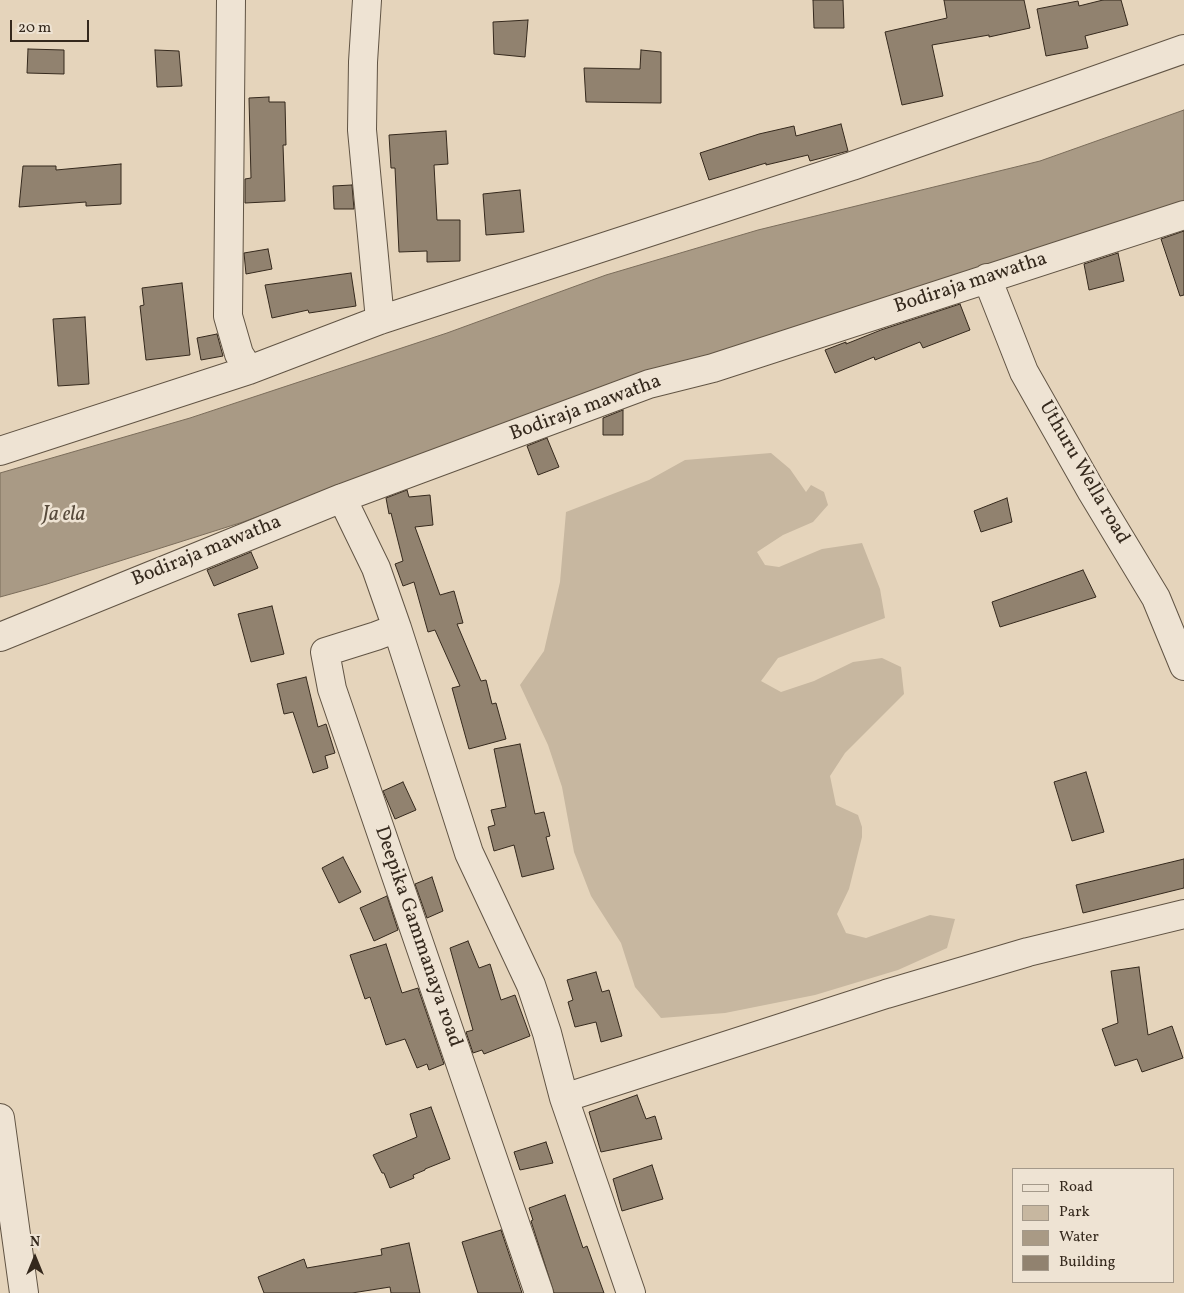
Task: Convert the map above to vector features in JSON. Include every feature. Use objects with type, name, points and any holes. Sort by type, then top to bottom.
[{"type":"street","points":[[231,0],[228,316],[239,354],[250,370]]},
{"type":"street","points":[[367,0],[363,62],[362,130],[380,320]]},
{"type":"street","points":[[0,451],[250,370],[380,320],[852,166],[1184,49]]},
{"type":"street","name":"Bodiraja mawatha","points":[[0,637],[342,498],[649,384],[713,368],[1184,215]]},
{"type":"street","name":"Uthuru Wella road","points":[[987,278],[1024,372],[1092,492],[1156,598],[1184,666]]},
{"type":"street","points":[[342,498],[376,568],[469,853],[531,985],[547,1033],[564,1098],[631,1293]]},
{"type":"street","name":"Deepika Gammanaya road","points":[[397,628],[325,652],[332,689],[540,1293]]},
{"type":"street","points":[[564,1098],[886,994],[1028,952],[1184,914]]},
{"type":"street","points":[[0,1118],[24,1293]]},
{"type":"green space","points":[[771,453],[790,469],[806,492],[811,485],[824,492],[828,505],[813,522],[783,535],[757,552],[765,565],[779,567],[822,549],[862,543],[880,589],[885,618],[778,658],[761,681],[781,692],[814,681],[853,662],[882,658],[901,667],[904,694],[845,753],[830,776],[836,805],[858,815],[862,827],[862,837],[849,889],[837,914],[846,933],[866,938],[930,915],[955,919],[947,948],[898,970],[815,995],[725,1013],[661,1018],[635,987],[621,943],[591,896],[574,852],[562,787],[548,745],[520,685],[544,651],[560,582],[566,512],[649,480],[685,460]]},
{"type":"water","name":"Ja ela","points":[[1184,110],[1184,206],[513,423],[243,522],[0,597],[0,473],[190,418],[447,333],[606,275],[758,230],[1040,161]]},
{"type":"building","points":[[813,0],[843,0],[844,28],[814,28]]},
{"type":"building","points":[[944,0],[1024,0],[1030,28],[989,37],[989,35],[932,45],[943,96],[902,105],[885,32],[947,18]]},
{"type":"building","points":[[1103,0],[1121,0],[1128,25],[1085,36],[1088,48],[1046,56],[1037,9],[1078,1],[1079,6]]},
{"type":"building","points":[[528,20],[525,57],[494,54],[493,22]]},
{"type":"building","points":[[28,49],[64,50],[64,74],[27,73]]},
{"type":"building","points":[[155,50],[179,51],[182,86],[157,87]]},
{"type":"building","points":[[641,50],[661,52],[661,103],[586,102],[584,68],[640,69]]},
{"type":"building","points":[[269,97],[269,102],[285,102],[286,145],[283,145],[285,201],[245,203],[245,179],[251,178],[249,98]]},
{"type":"building","points":[[841,124],[848,151],[810,161],[808,155],[766,165],[766,163],[709,180],[700,153],[759,134],[794,126],[796,136]]},
{"type":"building","points":[[446,131],[448,164],[434,165],[437,220],[460,220],[460,261],[427,262],[427,251],[399,252],[395,168],[391,168],[389,135]]},
{"type":"building","points":[[121,164],[121,204],[86,206],[86,202],[19,207],[23,166],[56,166],[56,170]]},
{"type":"building","points":[[352,185],[354,209],[334,209],[333,186]]},
{"type":"building","points":[[520,190],[524,232],[486,235],[483,194]]},
{"type":"building","points":[[1184,231],[1184,295],[1180,296],[1161,239]]},
{"type":"building","points":[[268,249],[272,269],[246,274],[244,253]]},
{"type":"building","points":[[1118,253],[1124,281],[1089,290],[1084,264]]},
{"type":"building","points":[[351,273],[356,306],[309,313],[308,310],[272,318],[265,285]]},
{"type":"building","points":[[182,283],[190,355],[146,360],[140,306],[144,305],[142,288]]},
{"type":"building","points":[[960,304],[970,330],[923,348],[920,342],[875,360],[874,357],[835,373],[825,350]]},
{"type":"building","points":[[85,317],[89,384],[58,386],[53,319]]},
{"type":"building","points":[[217,334],[223,356],[201,360],[197,338]]},
{"type":"building","points":[[623,410],[623,435],[603,435],[603,418]]},
{"type":"building","points":[[547,438],[559,467],[538,475],[527,446]]},
{"type":"building","points":[[407,490],[409,497],[430,495],[433,525],[415,527],[440,595],[454,591],[463,623],[457,624],[481,681],[486,680],[492,704],[496,703],[506,739],[469,749],[452,688],[460,686],[435,630],[428,632],[414,582],[403,586],[395,564],[403,561],[386,498]]},
{"type":"building","points":[[1007,498],[1012,522],[981,532],[974,511]]},
{"type":"building","points":[[251,552],[258,568],[214,586],[207,570]]},
{"type":"building","points":[[1083,570],[1096,597],[1000,627],[992,602]]},
{"type":"building","points":[[272,606],[284,654],[251,662],[238,614]]},
{"type":"building","points":[[306,677],[318,727],[326,724],[335,753],[325,756],[328,768],[313,773],[293,712],[284,714],[277,684]]},
{"type":"building","points":[[520,744],[535,814],[544,812],[550,836],[546,837],[554,869],[522,877],[514,845],[494,851],[488,827],[495,825],[491,810],[506,807],[494,749]]},
{"type":"building","points":[[1086,772],[1104,832],[1072,841],[1054,782]]},
{"type":"building","points":[[403,782],[416,810],[395,819],[383,791]]},
{"type":"building","points":[[343,857],[361,892],[339,903],[322,868]]},
{"type":"building","points":[[1184,859],[1184,888],[1083,913],[1076,885]]},
{"type":"building","points":[[432,877],[443,911],[427,918],[415,884]]},
{"type":"building","points":[[387,896],[398,930],[374,941],[360,908]]},
{"type":"building","points":[[468,941],[479,968],[490,964],[501,1000],[515,995],[530,1036],[484,1054],[482,1050],[473,1053],[466,1032],[473,1030],[450,948]]},
{"type":"building","points":[[386,944],[402,993],[418,988],[444,1064],[429,1070],[427,1064],[417,1068],[405,1039],[386,1045],[370,997],[365,999],[350,955]]},
{"type":"building","points":[[1139,967],[1148,1035],[1172,1026],[1183,1058],[1142,1072],[1137,1059],[1115,1066],[1102,1029],[1118,1023],[1111,971]]},
{"type":"building","points":[[596,972],[602,992],[609,990],[622,1036],[601,1042],[596,1022],[575,1027],[568,1002],[573,1000],[567,980]]},
{"type":"building","points":[[637,1095],[646,1119],[655,1116],[662,1139],[601,1152],[589,1112]]},
{"type":"building","points":[[431,1107],[450,1159],[425,1169],[413,1175],[414,1178],[390,1188],[384,1173],[382,1173],[373,1155],[417,1137],[410,1114]]},
{"type":"building","points":[[546,1142],[553,1163],[520,1170],[514,1152]]},
{"type":"building","points":[[652,1165],[663,1199],[622,1211],[613,1179]]},
{"type":"building","points":[[565,1195],[583,1248],[587,1246],[604,1293],[554,1293],[531,1221],[533,1220],[529,1208]]},
{"type":"building","points":[[501,1230],[522,1293],[478,1293],[462,1242]]},
{"type":"building","points":[[409,1243],[420,1293],[391,1293],[390,1287],[352,1293],[264,1293],[258,1277],[304,1259],[307,1268],[382,1255],[381,1249]]}]
